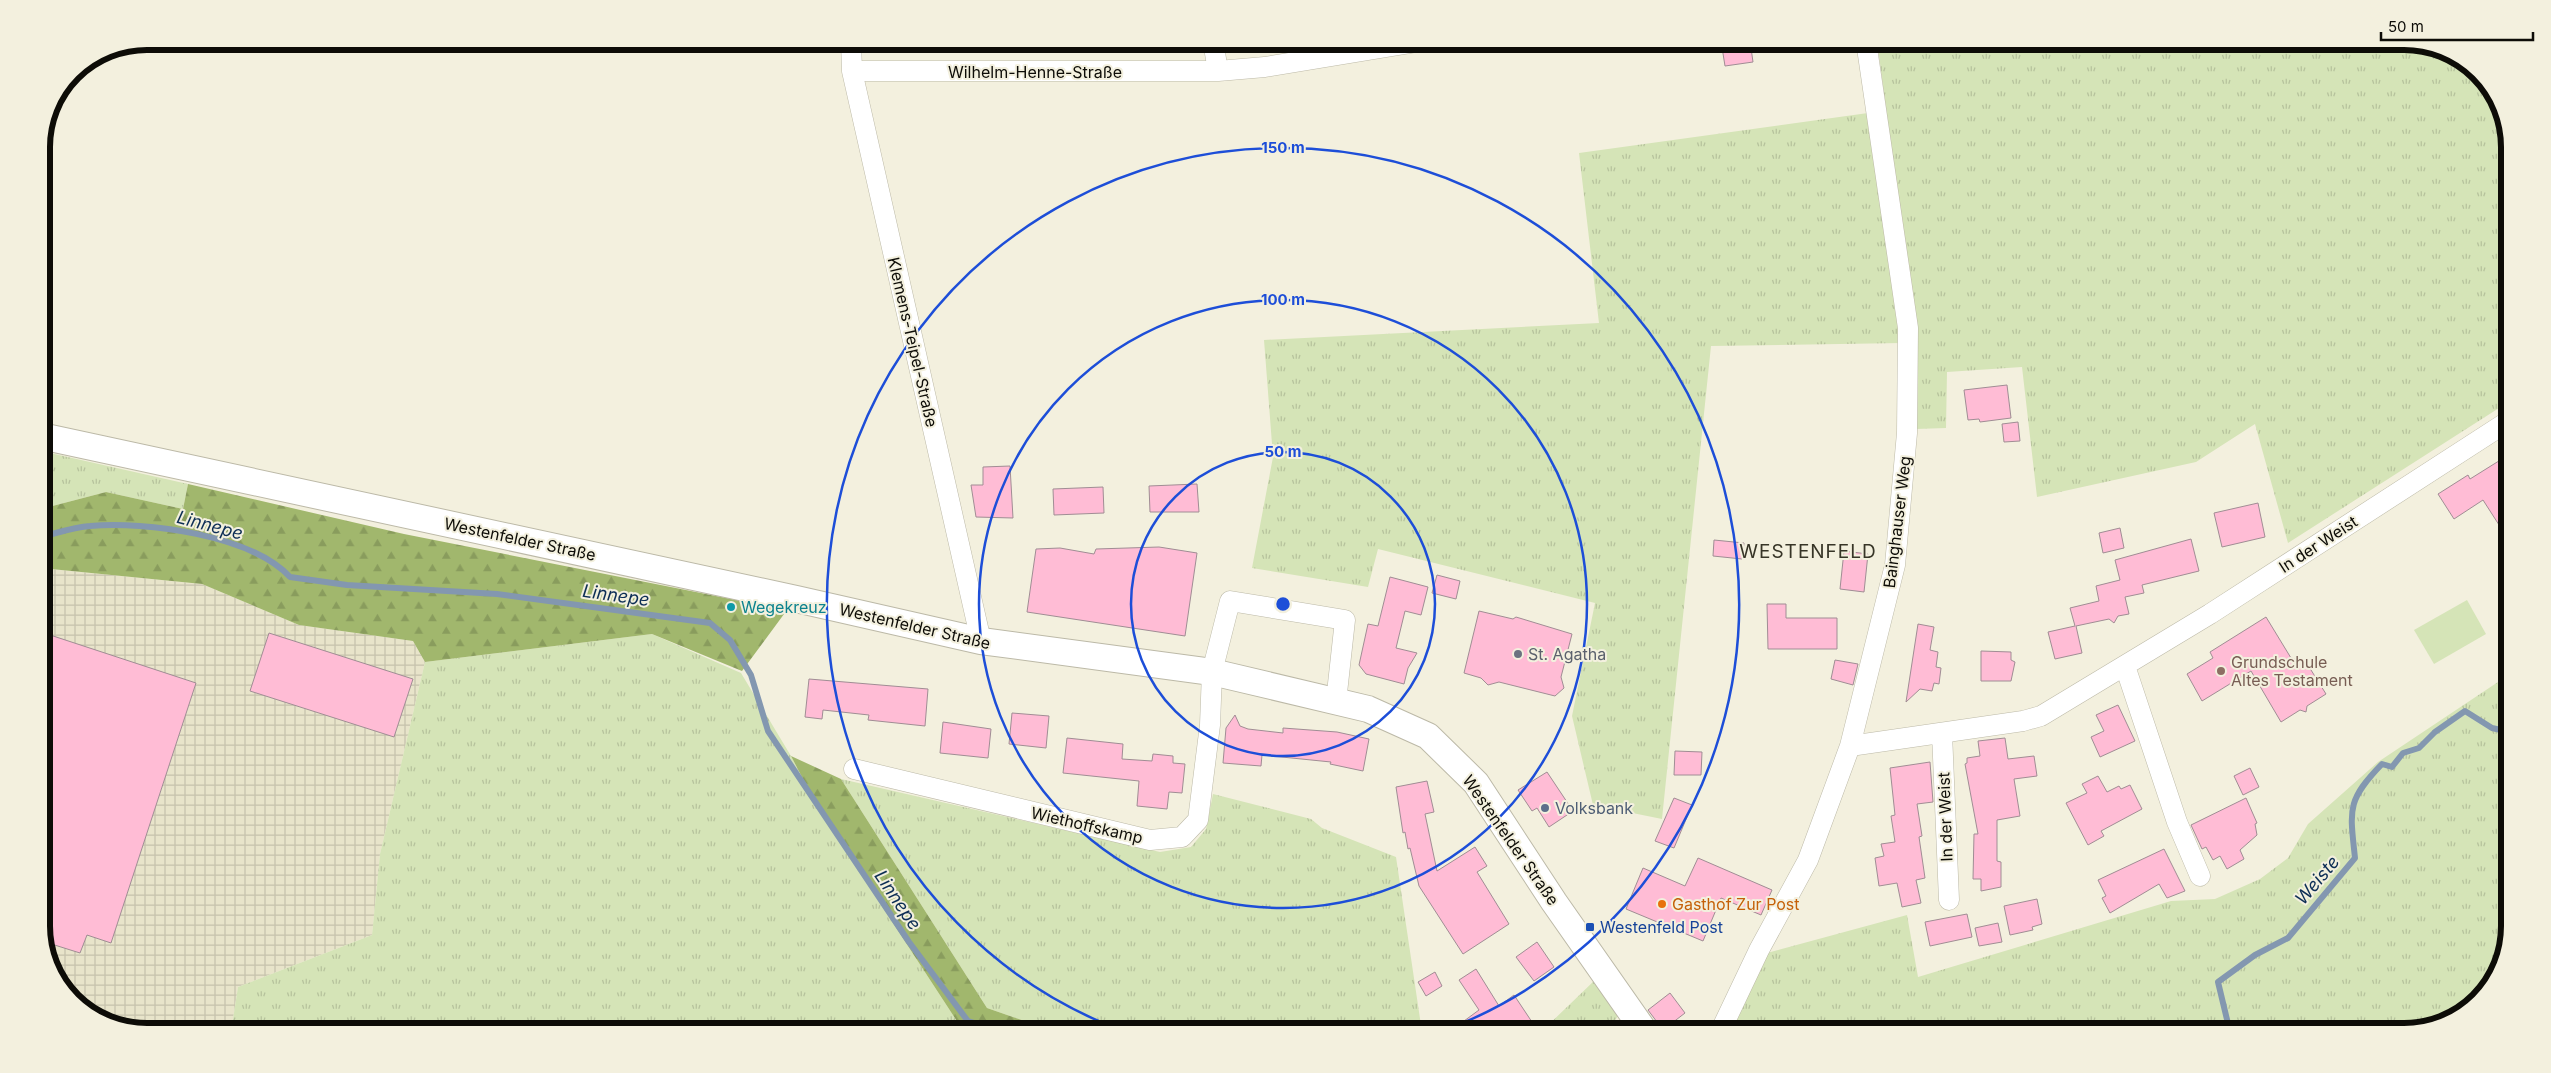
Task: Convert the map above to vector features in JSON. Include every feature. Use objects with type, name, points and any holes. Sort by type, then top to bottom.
[{"type":"main road","name":"Westenfelder Straße","points":[[50,438],[981,641],[1212,672],[1368,709],[1428,736],[1476,783],[1554,902],[1639,1023]]},
{"type":"street","name":"Klemens-Teipel-Straße","points":[[851,50],[852,71],[981,641]]},
{"type":"street","points":[[1215,50],[1218,70]]},
{"type":"street","name":"Wilhelm-Henne-Straße","points":[[852,71],[1218,70],[1265,67],[1368,50]]},
{"type":"street","name":"Bainghauser Weg","points":[[1724,1023],[1763,943],[1808,860],[1850,746],[1895,565],[1907,433],[1908,328],[1867,50]]},
{"type":"street","name":"In der Weist","points":[[1850,746],[2023,721],[2041,716],[2125,666],[2501,426]]},
{"type":"street","name":"Wiethoffskamp","points":[[854,769],[1150,840],[1182,837],[1198,820],[1210,725],[1212,672],[1230,602],[1345,620],[1336,702]]},
{"type":"street","points":[[2125,666],[2177,822],[2200,876]]},
{"type":"street","name":"In der Weist","points":[[1942,733],[1949,900]]},
{"type":"shaded area","points":[[50,569],[202,584],[299,625],[413,641],[425,662],[380,854],[372,935],[238,987],[232,1023],[141,1023],[110,1016],[93,1007],[74,990],[60,969],[55,957],[50,932]]},
{"type":"green space","points":[[1878,50],[2416,51],[2441,57],[2468,74],[2485,93],[2496,116],[2501,141],[2501,407],[2288,543],[2255,424],[2196,462],[2037,497],[2022,367],[1947,372],[1946,428],[1916,429],[1917,342]]},
{"type":"green space","points":[[1868,113],[1902,343],[1711,346],[1662,819],[1593,805],[1572,716],[1595,603],[1378,549],[1368,587],[1252,568],[1273,457],[1264,340],[1599,323],[1579,153]]},
{"type":"green space","points":[[50,453],[188,484],[183,509],[106,492],[50,507]]},
{"type":"green space","points":[[188,484],[404,534],[787,610],[742,671],[652,634],[425,662],[413,641],[299,625],[202,584],[50,569],[50,507],[106,492],[183,509]]},
{"type":"green space","points":[[2467,600],[2486,634],[2434,664],[2414,630]]},
{"type":"green space","points":[[652,634],[741,673],[791,756],[818,808],[958,1023],[232,1023],[238,987],[372,935],[380,854],[425,662]]},
{"type":"green space","points":[[2501,680],[2501,932],[2499,945],[2494,963],[2477,990],[2458,1007],[2441,1016],[2429,1020],[2404,1023],[1735,1023],[1767,953],[1907,915],[1918,977],[2171,901],[2215,899],[2260,879],[2288,858],[2308,824],[2378,762]]},
{"type":"green space","points":[[791,756],[841,779],[987,1008],[1030,1023],[958,1023],[818,808]]},
{"type":"green space","points":[[841,779],[1160,852],[1191,847],[1206,829],[1213,794],[1311,819],[1322,828],[1396,857],[1421,1023],[1030,1023],[987,1008]]},
{"type":"green space","points":[[1595,980],[1619,1014],[1614,1023],[1550,1023]]},
{"type":"building","points":[[1722,50],[1751,50],[1753,62],[1725,66]]},
{"type":"building","points":[[2007,385],[2011,418],[1980,422],[1979,419],[1968,420],[1964,390]]},
{"type":"building","points":[[2018,422],[2020,441],[2004,442],[2002,424]]},
{"type":"building","points":[[2501,460],[2501,528],[2483,500],[2454,519],[2438,494],[2468,475],[2470,479]]},
{"type":"building","points":[[1010,466],[1013,518],[976,517],[971,485],[983,485],[983,467]]},
{"type":"building","points":[[1197,484],[1199,512],[1150,512],[1149,486]]},
{"type":"building","points":[[1103,487],[1104,513],[1054,515],[1053,489]]},
{"type":"building","points":[[2258,503],[2265,537],[2222,547],[2214,513]]},
{"type":"building","points":[[2120,528],[2124,548],[2103,553],[2099,533]]},
{"type":"building","points":[[2191,539],[2199,571],[2142,585],[2144,593],[2125,597],[2129,614],[2118,616],[2114,623],[2109,619],[2076,626],[2082,653],[2055,659],[2048,632],[2075,626],[2070,608],[2099,601],[2096,586],[2120,580],[2115,560]]},
{"type":"building","points":[[1714,540],[1744,543],[1742,559],[1713,556]]},
{"type":"building","points":[[1159,547],[1197,553],[1185,636],[1027,612],[1036,549],[1060,548],[1094,554],[1096,549]]},
{"type":"building","points":[[1844,551],[1868,554],[1864,592],[1840,589]]},
{"type":"building","points":[[1437,575],[1460,581],[1456,599],[1432,593]]},
{"type":"building","points":[[1390,577],[1428,587],[1421,615],[1405,611],[1396,648],[1417,653],[1408,668],[1404,684],[1366,674],[1359,665],[1368,624],[1378,626]]},
{"type":"building","points":[[1767,604],[1786,604],[1786,618],[1837,618],[1837,649],[1768,649]]},
{"type":"building","name":"St. Agatha","points":[[1479,611],[1513,619],[1516,617],[1572,634],[1561,677],[1564,688],[1555,696],[1499,682],[1488,685],[1481,678],[1464,673]]},
{"type":"building","name":"Grundschule Altes Testament","points":[[2266,617],[2291,658],[2306,662],[2326,694],[2307,706],[2306,712],[2300,710],[2281,722],[2251,671],[2202,701],[2187,674],[2213,658],[2210,652]]},
{"type":"building","points":[[1918,624],[1934,627],[1930,650],[1938,652],[1936,667],[1941,668],[1939,684],[1934,683],[1932,691],[1920,689],[1906,702]]},
{"type":"building","points":[[269,633],[413,679],[394,737],[250,691]]},
{"type":"building","points":[[50,635],[196,683],[111,943],[87,935],[80,953],[52,944],[50,932]]},
{"type":"building","points":[[1981,651],[2011,652],[2011,660],[2015,662],[2011,681],[1981,681]]},
{"type":"building","points":[[1835,660],[1858,664],[1853,685],[1831,679]]},
{"type":"building","points":[[809,679],[928,689],[925,726],[868,720],[869,715],[823,710],[822,719],[805,717]]},
{"type":"building","points":[[2118,705],[2135,741],[2100,757],[2091,737],[2104,731],[2096,715]]},
{"type":"building","points":[[1012,713],[1049,716],[1046,748],[1009,744]]},
{"type":"building","points":[[1235,715],[1240,726],[1248,729],[1283,733],[1283,728],[1337,732],[1369,739],[1363,771],[1330,764],[1331,762],[1262,755],[1261,766],[1223,763],[1226,728]]},
{"type":"building","points":[[943,722],[991,729],[988,758],[940,753]]},
{"type":"building","points":[[1067,738],[1123,744],[1122,759],[1152,761],[1153,754],[1173,756],[1173,763],[1185,764],[1182,793],[1169,792],[1167,809],[1137,806],[1139,781],[1063,773]]},
{"type":"building","points":[[2005,738],[2008,759],[2034,756],[2037,776],[2014,779],[2020,816],[1997,820],[1997,861],[2001,862],[2001,887],[1981,891],[1981,879],[1973,879],[1974,834],[1978,834],[1965,764],[1967,763],[1967,758],[1980,756],[1978,741]]},
{"type":"building","points":[[1675,751],[1702,752],[1701,775],[1674,775]]},
{"type":"building","points":[[1930,762],[1933,802],[1917,804],[1922,836],[1919,837],[1925,878],[1916,880],[1921,903],[1902,907],[1897,883],[1879,886],[1875,858],[1884,856],[1881,844],[1895,842],[1891,816],[1895,815],[1890,768]]},
{"type":"building","points":[[2250,768],[2259,787],[2243,795],[2234,776]]},
{"type":"building","points":[[1547,772],[1573,811],[1549,827],[1537,808],[1532,811],[1518,790]]},
{"type":"building","points":[[2098,776],[2107,792],[2119,786],[2121,789],[2130,785],[2142,809],[2101,831],[2104,836],[2088,845],[2066,803],[2087,793],[2082,784]]},
{"type":"building","points":[[1427,781],[1434,812],[1425,814],[1437,871],[1475,847],[1487,866],[1477,872],[1509,924],[1463,954],[1419,886],[1410,848],[1408,849],[1405,832],[1403,833],[1396,787]]},
{"type":"building","points":[[1674,798],[1692,805],[1674,848],[1655,841]]},
{"type":"building","points":[[2246,798],[2257,823],[2255,824],[2257,835],[2240,850],[2244,859],[2227,869],[2220,856],[2213,860],[2206,847],[2202,849],[2191,825]]},
{"type":"building","points":[[2164,849],[2185,891],[2167,898],[2159,884],[2110,913],[2102,898],[2106,896],[2098,880]]},
{"type":"building","points":[[1698,858],[1772,890],[1761,915],[1721,898],[1703,941],[1626,909],[1643,868],[1685,886]]},
{"type":"building","points":[[2037,899],[2042,924],[2032,927],[2033,930],[2010,935],[2004,906]]},
{"type":"building","points":[[1967,914],[1972,937],[1930,946],[1925,922]]},
{"type":"building","points":[[1998,923],[2002,942],[1979,946],[1975,928]]},
{"type":"building","points":[[1537,942],[1554,967],[1534,981],[1516,957]]},
{"type":"building","points":[[1476,969],[1499,1006],[1514,995],[1532,1022],[1461,1023],[1479,1010],[1459,980]]},
{"type":"building","points":[[1435,972],[1442,986],[1426,996],[1418,982]]},
{"type":"building","points":[[1670,993],[1685,1013],[1672,1023],[1658,1023],[1648,1010]]},
{"type":"waterway","name":"Linnepe","points":[[50,535],[90,526],[113,525],[168,529],[224,541],[250,551],[273,563],[290,577],[347,585],[497,594],[710,623],[730,640],[751,675],[768,731],[909,942],[969,1023]]},
{"type":"waterway","name":"Weiste","points":[[2228,1023],[2218,982],[2255,955],[2288,938],[2355,858],[2352,828],[2353,807],[2356,797],[2362,788],[2382,764],[2392,767],[2403,753],[2419,748],[2435,732],[2465,711],[2492,728],[2501,730]]},
{"type":"waterway","name":"Weiste","points":[[968,1021],[974,1023]]},
{"type":"place","name":"Wegekreuz","points":[[731,607]]},
{"type":"place","name":"St. Agatha","points":[[1518,654]]},
{"type":"place","name":"Grundschule Altes Testament","points":[[2221,671]]},
{"type":"place","name":"Volksbank","points":[[1545,808]]},
{"type":"place","name":"Gasthof Zur Post","points":[[1662,904]]},
{"type":"place","name":"Westenfeld Post","points":[[1590,927]]},
{"type":"district","name":"WESTENFELD","points":[[1808,551]]}]
